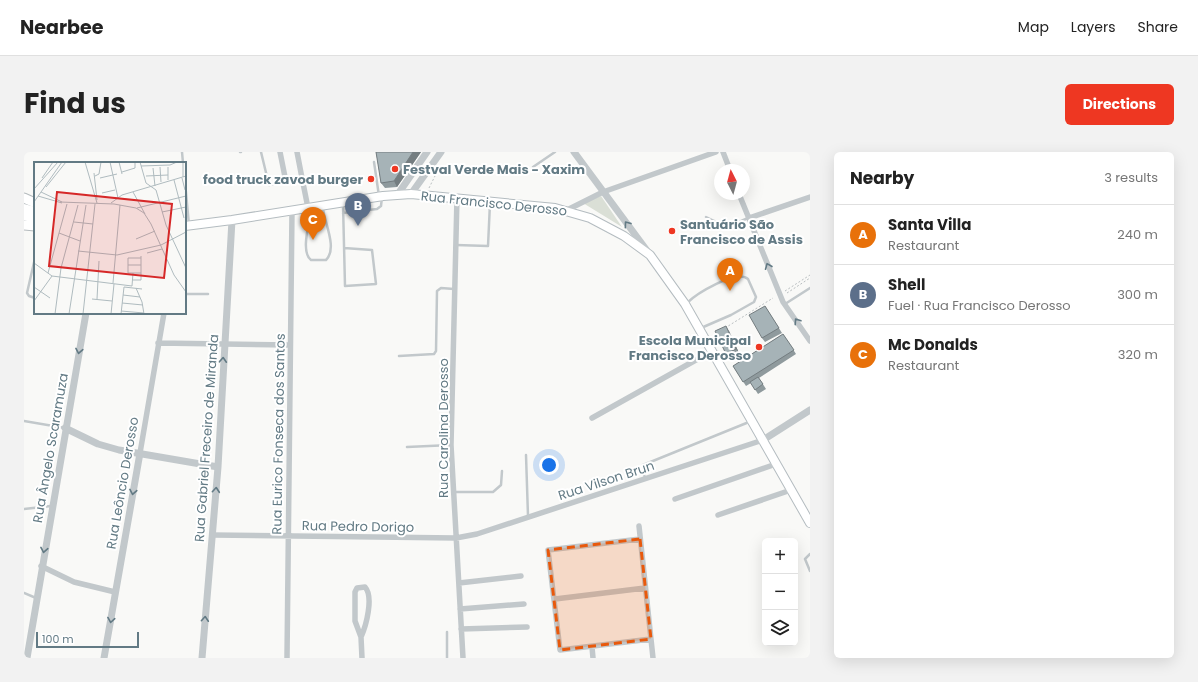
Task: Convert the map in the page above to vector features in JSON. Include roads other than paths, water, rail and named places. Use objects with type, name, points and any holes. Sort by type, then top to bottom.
[{"type":"highway","points":[[24,198],[34,203]]},
{"type":"highway","points":[[24,225],[34,226]]},
{"type":"main road","name":"Rua Francisco Derosso","points":[[187,226],[398,194],[457,197],[566,210],[590,218],[624,236],[650,255],[685,304],[810,523]]},
{"type":"main road","points":[[24,208],[34,211]]},
{"type":"main road","points":[[24,216],[34,219]]},
{"type":"street","points":[[280,152],[286,182],[302,178]]},
{"type":"street","points":[[297,152],[309,208]]},
{"type":"street","points":[[398,194],[427,152]]},
{"type":"street","points":[[411,194],[440,152]]},
{"type":"street","points":[[574,152],[650,255]]},
{"type":"street","points":[[566,210],[604,192],[716,152]]},
{"type":"street","points":[[723,152],[728,164]]},
{"type":"street","name":"Rua Carolina Derosso","points":[[457,197],[451,446],[463,658]]},
{"type":"street","points":[[749,218],[810,197]]},
{"type":"street","points":[[742,200],[784,303],[810,341]]},
{"type":"street","name":"Rua Eurico Fonseca dos Santos","points":[[287,658],[287,536],[292,211]]},
{"type":"street","name":"Rua Gabriel Freceiro de Miranda","points":[[202,658],[218,467],[232,220]]},
{"type":"street","name":"Rua Ângelo Scaramuza","points":[[27,658],[41,566],[86,314]]},
{"type":"street","name":"Rua Leôncio Derosso","points":[[104,658],[164,314]]},
{"type":"street","points":[[158,343],[290,345]]},
{"type":"street","points":[[592,418],[712,351]]},
{"type":"street","points":[[763,440],[810,410]]},
{"type":"street","points":[[65,428],[98,444],[218,467]]},
{"type":"street","name":"Rua Vilson Brun","points":[[456,538],[477,534],[763,440]]},
{"type":"street","points":[[675,499],[776,464]]},
{"type":"street","points":[[718,515],[791,490]]},
{"type":"street","points":[[639,526],[653,658]]},
{"type":"street","name":"Rua Pedro Dorigo","points":[[212,535],[456,538]]},
{"type":"street","points":[[640,539],[548,550],[560,650],[651,639]]},
{"type":"street","points":[[41,566],[74,582],[115,592]]},
{"type":"street","points":[[458,582],[521,576]]},
{"type":"street","points":[[361,637],[367,623],[368,593],[365,587],[361,586],[357,588],[355,592],[356,621],[361,637],[362,658]]},
{"type":"street","points":[[554,599],[645,588]]},
{"type":"street","points":[[460,609],[524,604]]},
{"type":"street","points":[[461,629],[527,627]]},
{"type":"street","points":[[592,647],[593,658]]},
{"type":"lane","points":[[182,152],[183,162]]},
{"type":"lane","points":[[261,152],[269,185],[286,182]]},
{"type":"lane","points":[[533,167],[555,152]]},
{"type":"lane","points":[[343,213],[377,209],[381,206],[381,196],[374,162]]},
{"type":"lane","points":[[456,245],[488,246],[490,201]]},
{"type":"lane","points":[[342,202],[345,286],[376,284],[372,250],[344,248]]},
{"type":"lane","points":[[186,204],[187,226]]},
{"type":"lane","points":[[309,208],[307,255],[311,260],[322,261],[326,260],[330,254],[330,234],[322,206]]},
{"type":"lane","points":[[706,217],[722,226],[749,218]]},
{"type":"lane","points":[[34,262],[27,293],[29,296],[34,298]]},
{"type":"lane","points":[[685,304],[694,296],[716,284],[742,276],[748,279],[756,297],[754,302],[731,315],[699,329]]},
{"type":"lane","points":[[399,356],[434,354],[436,351],[437,291],[441,288],[454,289]]},
{"type":"lane","points":[[784,303],[810,288]]},
{"type":"lane","points":[[186,294],[208,294]]},
{"type":"lane","points":[[24,421],[65,428]]},
{"type":"lane","points":[[645,479],[642,468],[644,464],[752,421]]},
{"type":"lane","points":[[407,446],[451,446]]},
{"type":"lane","points":[[526,455],[528,517]]},
{"type":"lane","points":[[453,492],[493,492],[501,485],[502,471]]},
{"type":"lane","points":[[24,509],[52,506]]},
{"type":"lane","points":[[810,554],[804,560],[810,571]]},
{"type":"lane","points":[[24,593],[36,598]]},
{"type":"lane","points":[[447,632],[447,658]]},
{"type":"place","name":"Festval Verde Mais - Xaxim","points":[[395,169]]},
{"type":"place","name":"food truck zavod burger","points":[[371,179]]},
{"type":"place","name":"Shell","points":[[358,226]]},
{"type":"place","name":"Santuário São Francisco de Assis","points":[[672,231]]},
{"type":"place","name":"Mc Donalds","points":[[313,240]]},
{"type":"place","name":"Santa Villa","points":[[730,291]]},
{"type":"place","name":"Escola Municipal Francisco Derosso","points":[[759,347]]}]
